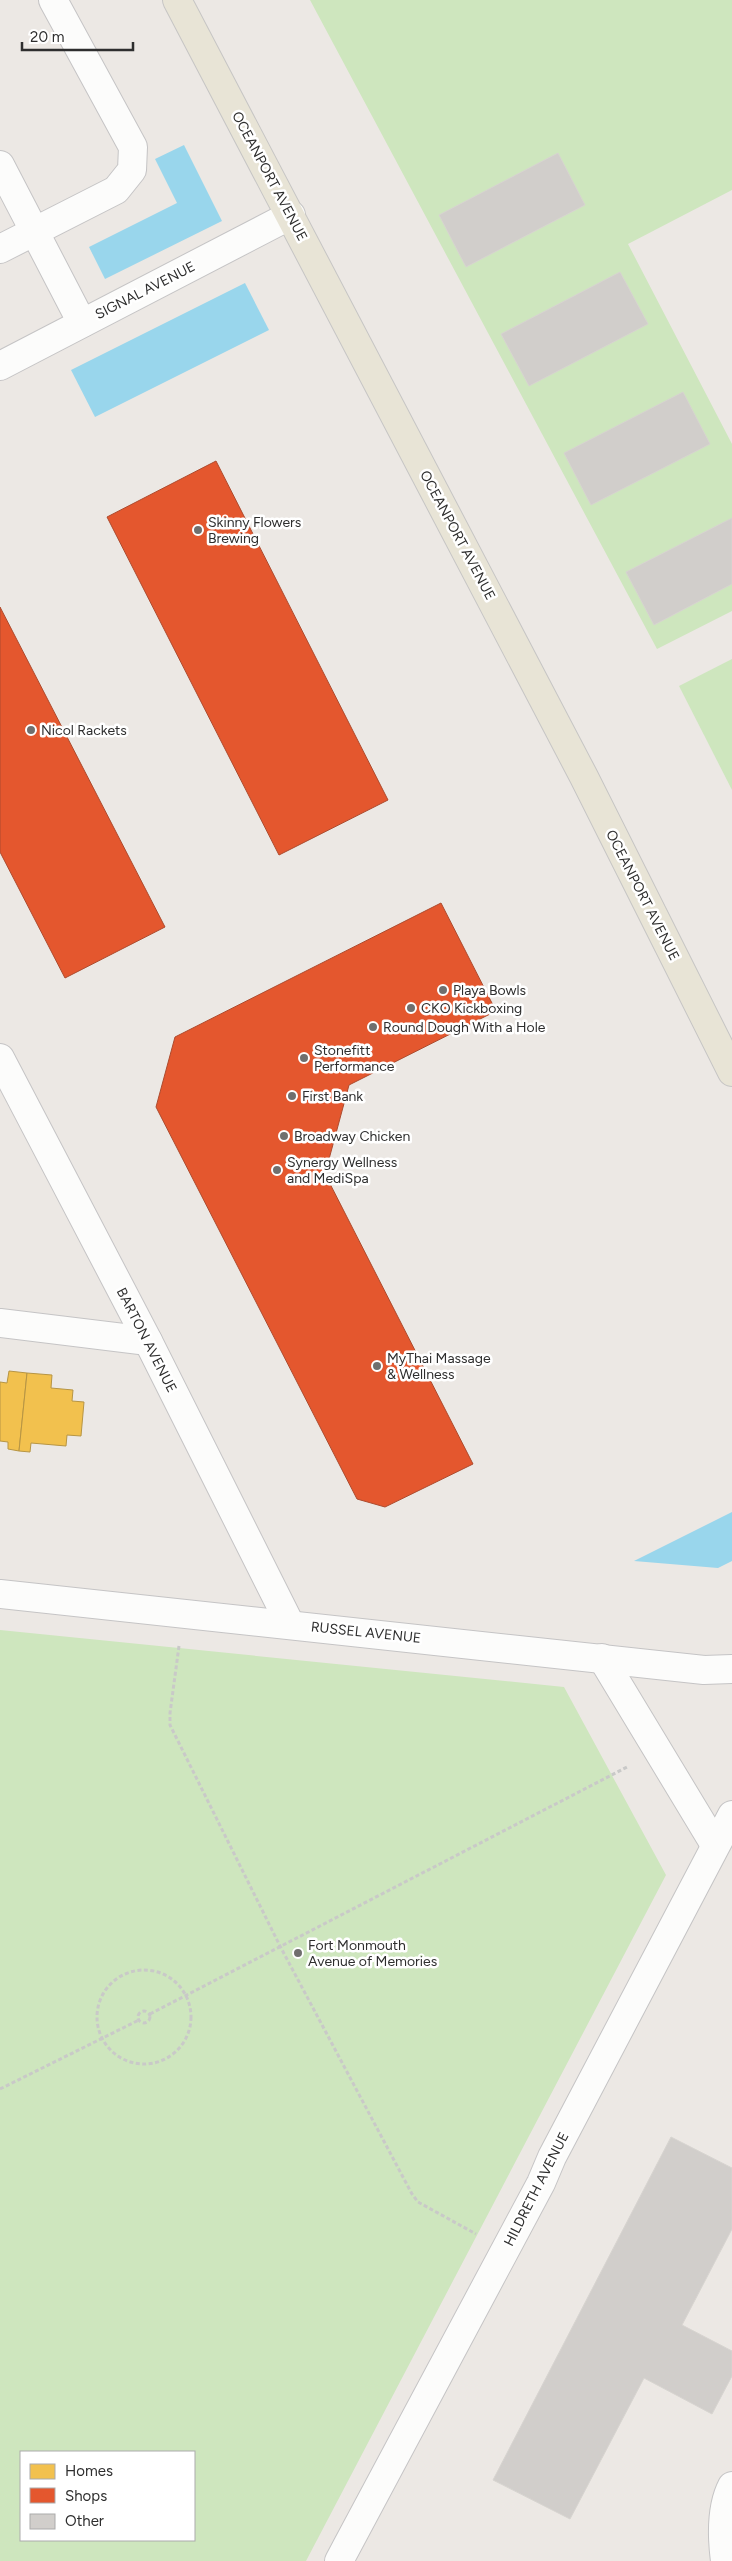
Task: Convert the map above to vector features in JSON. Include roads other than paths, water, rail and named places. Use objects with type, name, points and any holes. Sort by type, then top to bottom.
[{"type":"main road","name":"OCEANPORT AVENUE","points":[[178,0],[580,768],[732,1072]]},
{"type":"street","points":[[0,249],[116,190],[132,170],[133,147],[53,0]]},
{"type":"street","points":[[0,165],[82,323]]},
{"type":"street","name":"SIGNAL AVENUE","points":[[0,366],[290,214]]},
{"type":"street","name":"BARTON AVENUE","points":[[0,1058],[8,1087],[148,1341],[290,1624]]},
{"type":"street","points":[[0,1323],[148,1341]]},
{"type":"street","name":"RUSSEL AVENUE","points":[[0,1594],[704,1670],[732,1669]]},
{"type":"street","points":[[602,1658],[657,1752],[715,1845]]},
{"type":"street","name":"HILDRETH AVENUE","points":[[339,2561],[506,2249],[732,1815]]},
{"type":"street","points":[[724,2561],[723,2530],[728,2494],[732,2486]]},
{"type":"water","points":[[184,145],[222,221],[105,279],[89,247],[177,203],[155,159]]},
{"type":"water","points":[[245,283],[269,330],[95,417],[71,370]]},
{"type":"water","points":[[732,1512],[732,1561],[718,1568],[634,1561]]},
{"type":"place","name":"Skinny Flowers Brewing","points":[[198,530]]},
{"type":"place","name":"Nicol Rackets","points":[[31,730]]},
{"type":"place","name":"Playa Bowls","points":[[443,990]]},
{"type":"place","name":"CKO Kickboxing","points":[[411,1008]]},
{"type":"place","name":"Round Dough With a Hole","points":[[373,1027]]},
{"type":"place","name":"Stonefitt Performance","points":[[304,1058]]},
{"type":"place","name":"First Bank","points":[[292,1096]]},
{"type":"place","name":"Broadway Chicken","points":[[284,1136]]},
{"type":"place","name":"Synergy Wellness and MediSpa","points":[[277,1170]]},
{"type":"place","name":"MyThai Massage & Wellness","points":[[377,1366]]},
{"type":"place","name":"Fort Monmouth Avenue of Memories","points":[[298,1953]]}]
